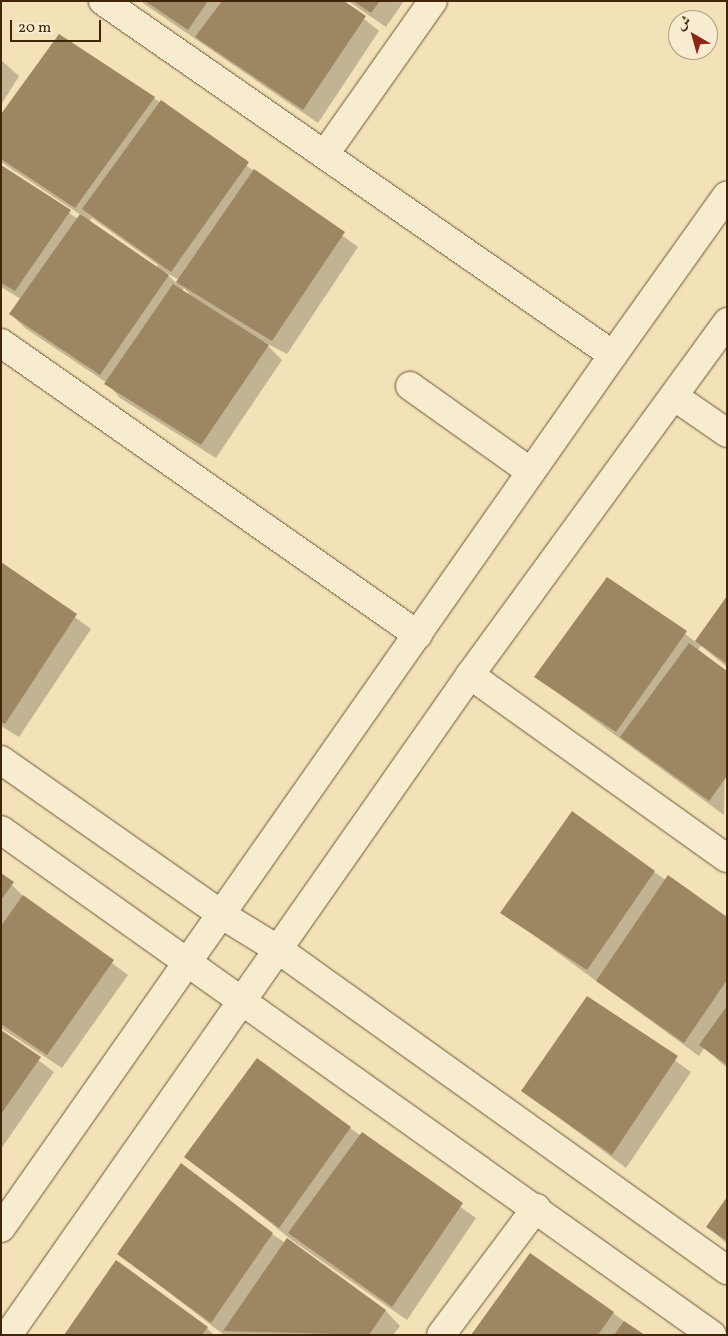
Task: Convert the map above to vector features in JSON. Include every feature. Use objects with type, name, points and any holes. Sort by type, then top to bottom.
[{"type":"street","points":[[103,1],[612,355]]},
{"type":"street","points":[[325,154],[433,1]]},
{"type":"street","points":[[1,1228],[418,635],[612,355],[727,195]]},
{"type":"street","points":[[8,1335],[246,1000],[470,675],[675,396],[727,322]]},
{"type":"street","points":[[1,343],[418,635]]},
{"type":"street","points":[[410,386],[531,472]]},
{"type":"street","points":[[675,396],[727,433]]},
{"type":"street","points":[[470,675],[727,858]]},
{"type":"street","points":[[1,760],[222,915],[279,950],[727,1270]]},
{"type":"street","points":[[1,830],[246,1000],[712,1335]]},
{"type":"street","points":[[441,1335],[536,1208]]},
{"type":"building","points":[[145,1],[208,1],[188,30]]},
{"type":"building","points":[[222,1],[344,1],[366,16],[303,110],[195,37]]},
{"type":"building","points":[[353,1],[380,1],[371,13]]},
{"type":"building","points":[[59,34],[155,97],[75,208],[1,159],[1,114]]},
{"type":"building","points":[[161,100],[249,162],[171,272],[82,209]]},
{"type":"building","points":[[1,165],[71,210],[15,291],[1,283]]},
{"type":"building","points":[[254,169],[345,232],[272,341],[176,282]]},
{"type":"building","points":[[80,214],[169,275],[100,375],[9,314]]},
{"type":"building","points":[[173,284],[269,345],[201,445],[104,384]]},
{"type":"building","points":[[1,562],[77,614],[5,724],[1,722]]},
{"type":"building","points":[[607,577],[687,631],[616,732],[534,677]]},
{"type":"building","points":[[727,596],[727,664],[695,641]]},
{"type":"building","points":[[689,643],[727,671],[727,776],[709,801],[620,737]]},
{"type":"building","points":[[572,811],[655,871],[587,970],[500,913]]},
{"type":"building","points":[[1,873],[14,882],[1,900]]},
{"type":"building","points":[[668,875],[727,917],[727,980],[684,1043],[596,981]]},
{"type":"building","points":[[23,895],[114,960],[47,1055],[1,1024],[1,926]]},
{"type":"building","points":[[587,996],[678,1056],[612,1155],[521,1091]]},
{"type":"building","points":[[727,1006],[727,1065],[699,1045]]},
{"type":"building","points":[[1,1030],[41,1057],[1,1114]]},
{"type":"building","points":[[257,1058],[351,1127],[279,1228],[184,1157]]},
{"type":"building","points":[[362,1132],[463,1203],[392,1307],[288,1233]]},
{"type":"building","points":[[181,1163],[273,1233],[211,1323],[117,1254]]},
{"type":"building","points":[[727,1197],[727,1241],[706,1227]]},
{"type":"building","points":[[287,1238],[386,1310],[369,1335],[223,1331]]},
{"type":"building","points":[[530,1253],[614,1312],[598,1335],[471,1335]]},
{"type":"building","points":[[116,1260],[208,1327],[202,1335],[64,1335]]},
{"type":"building","points":[[624,1321],[645,1335],[614,1335]]}]
